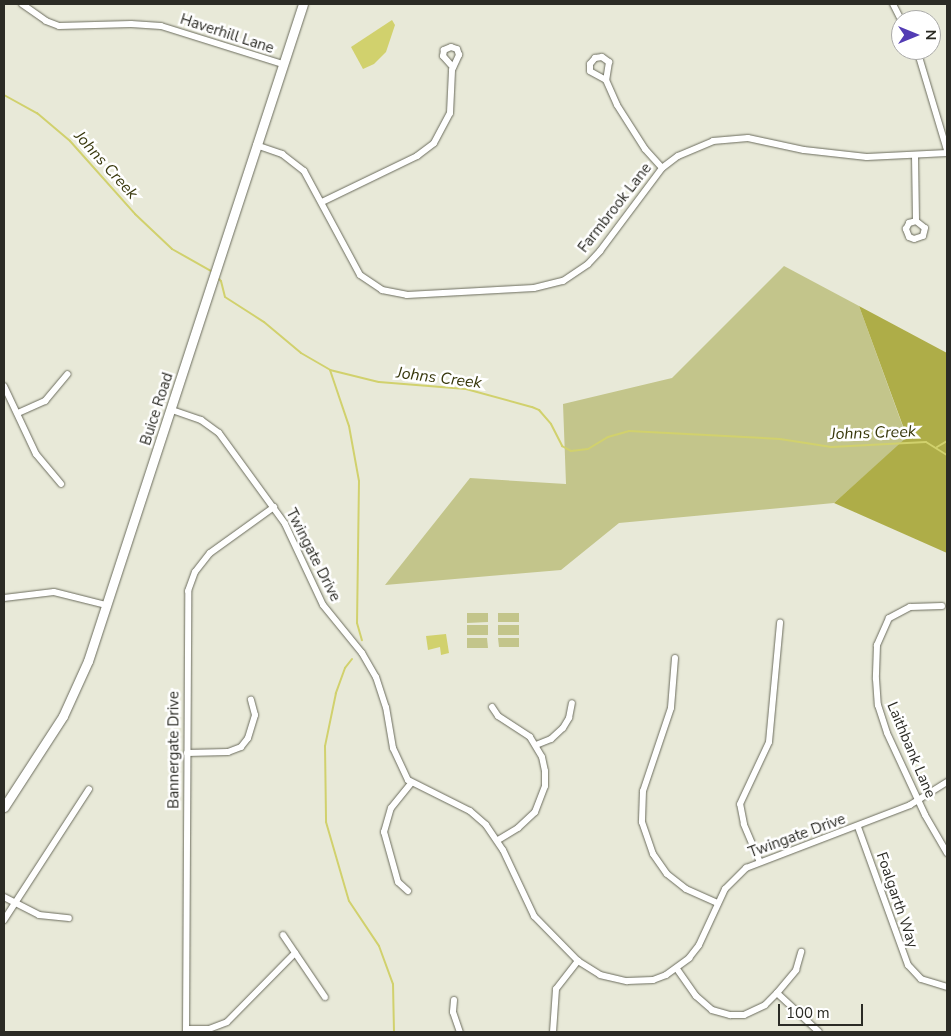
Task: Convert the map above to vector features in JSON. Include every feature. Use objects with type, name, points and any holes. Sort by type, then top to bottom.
[{"type":"street","name":"Haverhill Lane","points":[[22,4],[46,22],[59,26],[130,24],[161,26],[282,64]]},
{"type":"street","name":"Buice Road","points":[[4,807],[63,716],[88,661],[172,410],[282,64],[303,4]]},
{"type":"street","points":[[920,60],[947,151]]},
{"type":"street","points":[[322,202],[417,156],[434,143],[450,113],[452,67]]},
{"type":"street","points":[[606,80],[629,127],[662,168]]},
{"type":"street","name":"Farmbrook Lane","points":[[256,145],[282,154],[297,164],[310,178],[354,267],[366,281],[382,290],[407,295],[534,288],[563,280],[588,264],[662,168],[696,147],[734,138],[760,140],[838,155],[914,156],[947,151]]},
{"type":"street","points":[[914,156],[916,221]]},
{"type":"street","points":[[18,413],[45,401],[68,374]]},
{"type":"street","points":[[4,386],[36,454],[61,484]]},
{"type":"street","name":"Twingate Drive","points":[[172,410],[201,420],[219,433],[291,533],[323,605],[362,653],[376,677],[395,756],[411,783],[470,811],[498,840],[534,916],[578,961],[600,975],[627,981],[653,980],[677,969],[699,945],[718,903],[734,877],[759,860],[858,826],[918,801],[947,782]]},
{"type":"street","name":"Bannergate Drive","points":[[186,1031],[187,602],[191,580],[210,553],[274,507]]},
{"type":"street","points":[[4,598],[54,592],[106,605]]},
{"type":"street","name":"Laithbank Lane","points":[[942,606],[897,611],[884,625],[877,645],[878,705],[918,801],[947,853]]},
{"type":"street","points":[[759,860],[744,824],[740,804],[769,742],[780,624]]},
{"type":"street","points":[[675,658],[672,708],[643,791],[642,822],[653,854],[667,874],[686,889],[718,903]]},
{"type":"street","points":[[187,753],[228,752],[241,747],[248,738],[255,715],[252,700]]},
{"type":"street","points":[[536,745],[551,739],[563,728],[569,718],[572,703]]},
{"type":"street","points":[[492,707],[498,716],[523,731],[536,745],[545,771],[542,800],[526,822],[498,840]]},
{"type":"street","points":[[408,891],[398,882],[384,832],[391,808],[411,783]]},
{"type":"street","points":[[4,920],[89,788]]},
{"type":"street","name":"Foalgarth Way","points":[[858,826],[908,965],[921,979],[947,987]]},
{"type":"street","points":[[4,897],[39,915],[69,918]]},
{"type":"street","points":[[283,935],[325,997]]},
{"type":"street","points":[[677,969],[702,1002],[723,1014],[752,1012],[777,992],[796,970],[801,952]]},
{"type":"street","points":[[186,1031],[210,1029],[227,1022],[295,953]]},
{"type":"street","points":[[553,1032],[556,989],[578,961]]},
{"type":"street","points":[[777,992],[819,1032]]},
{"type":"street","points":[[454,1000],[452,1012],[460,1032]]},
{"type":"green space","points":[[784,266],[859,306],[907,438],[834,503],[619,523],[561,570],[385,585],[470,478],[566,484],[563,404],[672,378]]},
{"type":"green space","points":[[467,613],[488,613],[488,622],[467,623]]},
{"type":"green space","points":[[498,613],[519,613],[519,622],[498,622]]},
{"type":"green space","points":[[467,625],[488,625],[488,635],[467,635]]},
{"type":"green space","points":[[498,625],[519,625],[519,635],[498,635]]},
{"type":"green space","points":[[467,638],[487,638],[488,648],[467,648]]},
{"type":"green space","points":[[498,638],[519,638],[519,647],[499,647]]},
{"type":"shaded area","points":[[392,20],[395,25],[386,52],[374,64],[363,69],[351,47]]},
{"type":"shaded area","points":[[859,306],[947,353],[947,553],[834,503],[907,437]]},
{"type":"shaded area","points":[[446,634],[449,653],[441,655],[440,647],[428,650],[426,636]]},
{"type":"waterway","name":"Johns Creek","points":[[4,95],[37,113],[70,141],[135,214],[172,249],[211,271]]},
{"type":"waterway","name":"Johns Creek","points":[[216,276],[221,281],[225,297],[264,322],[301,353],[330,370],[379,382],[466,389],[532,407],[539,410],[551,424],[562,446],[571,451],[588,449],[608,437],[629,431],[780,439],[831,447],[926,442],[947,455]]},
{"type":"waterway","points":[[330,370],[349,426],[359,481],[357,623],[362,640]]},
{"type":"waterway","points":[[937,447],[947,441]]},
{"type":"waterway","points":[[352,659],[345,668],[336,693],[325,746],[326,822],[349,901],[379,946],[393,984],[394,1032]]}]
